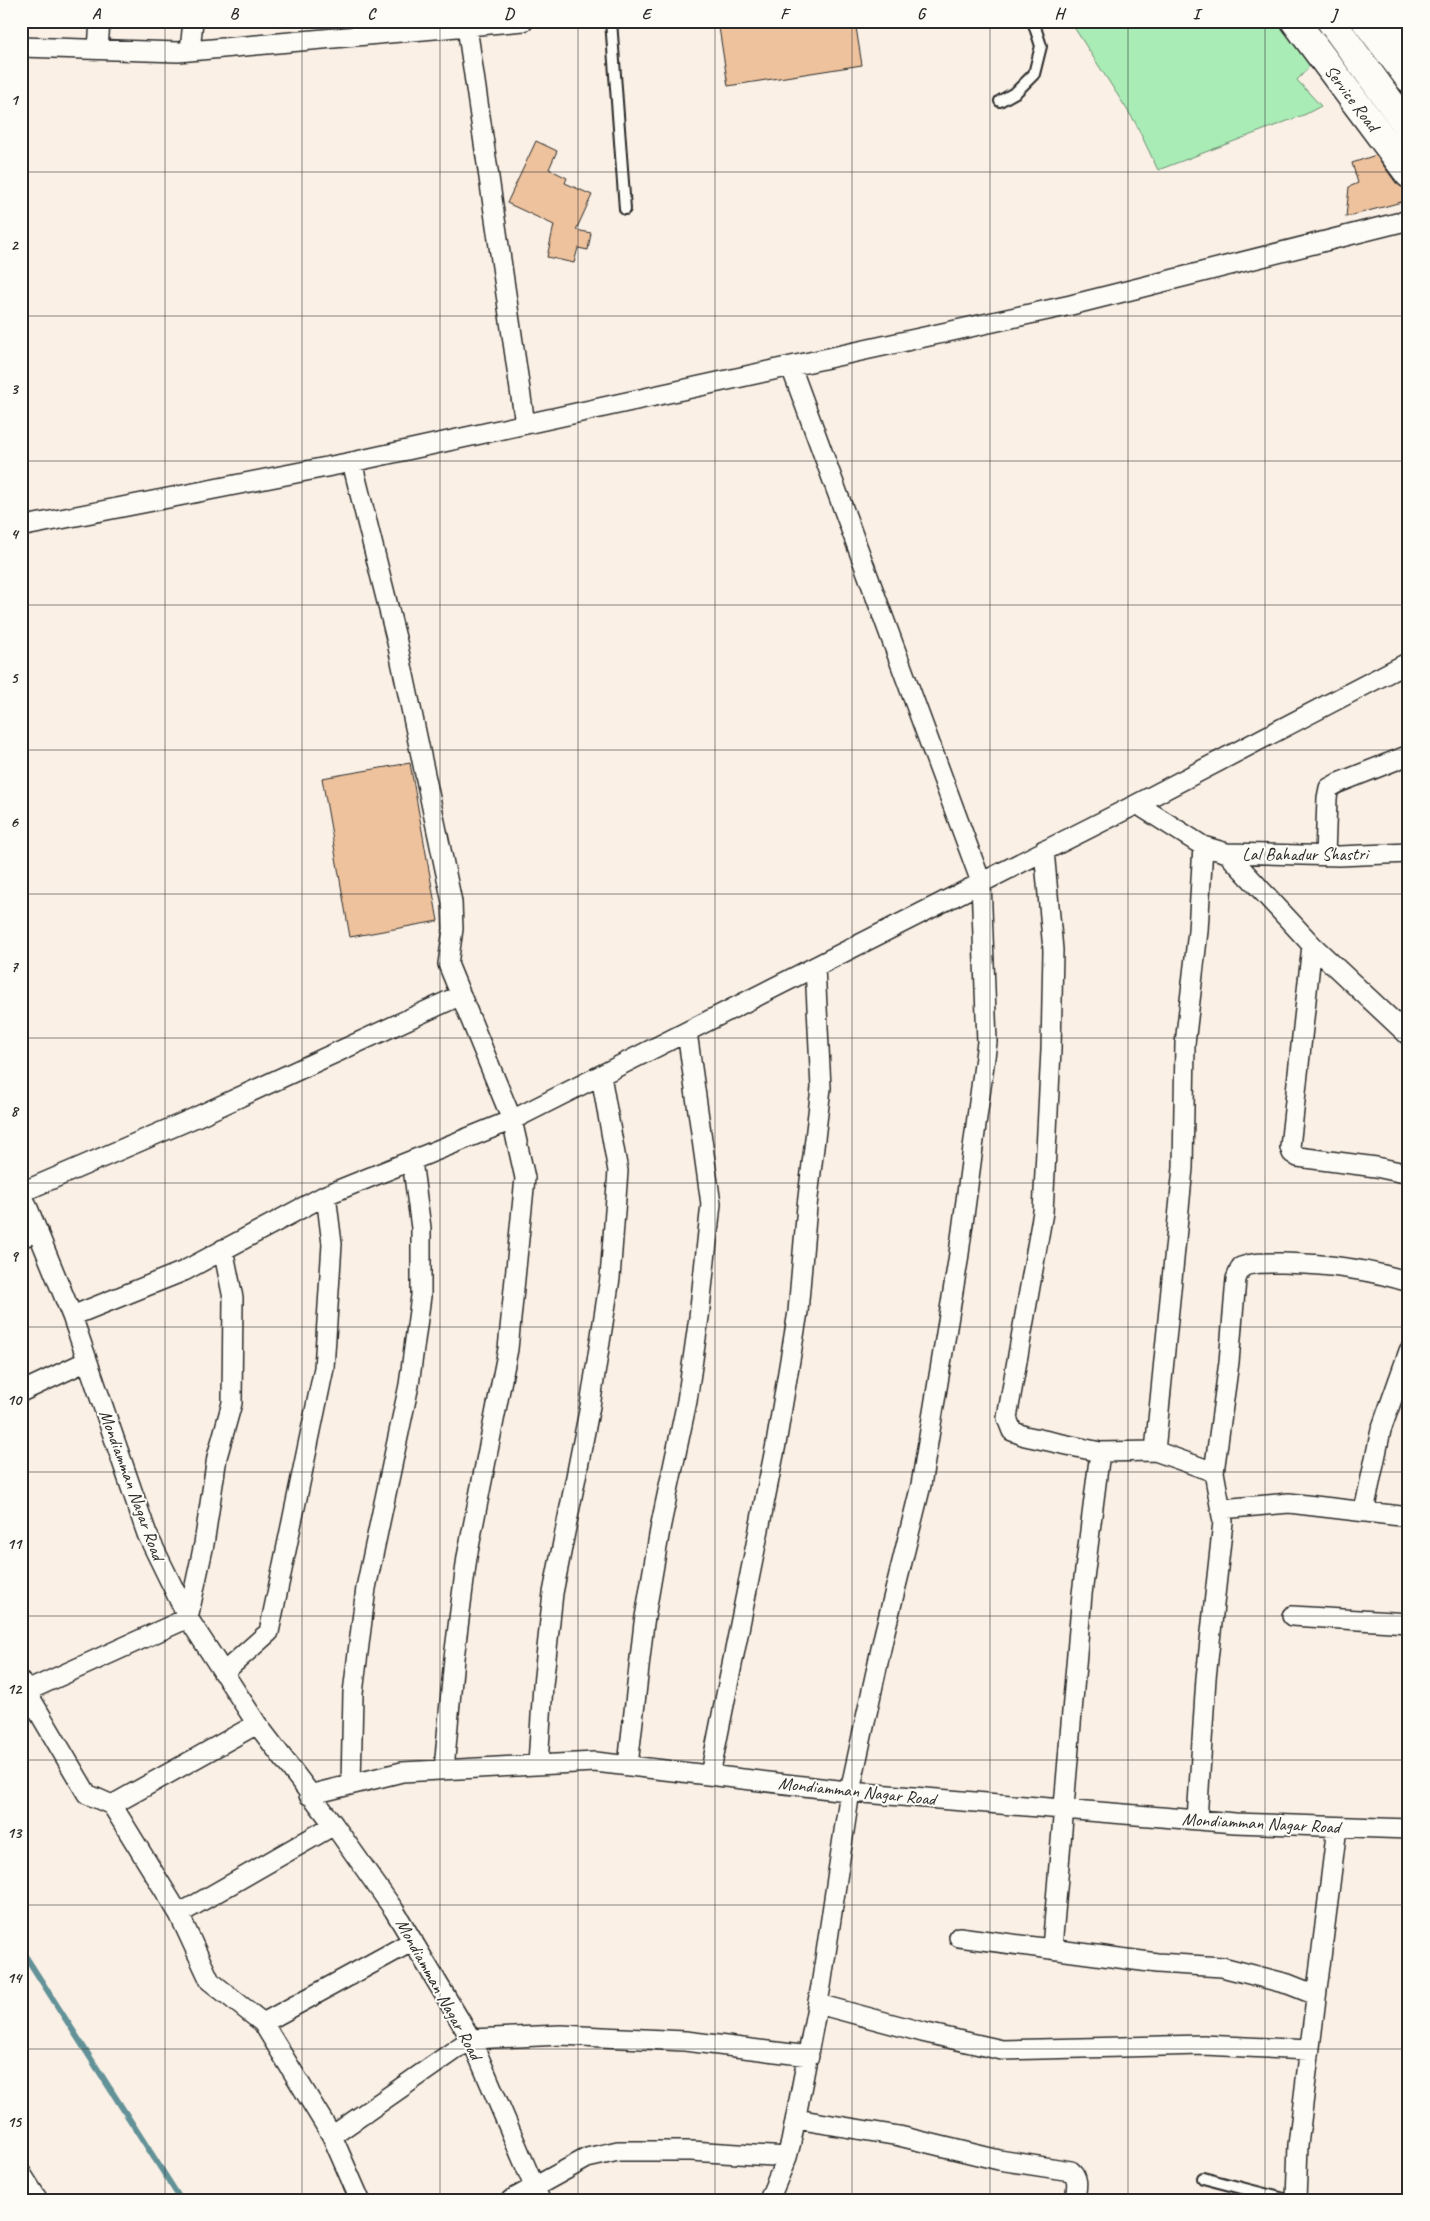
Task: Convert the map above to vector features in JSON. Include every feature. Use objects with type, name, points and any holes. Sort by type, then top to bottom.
[{"type":"main road","name":"Service Road","points":[[1295,21],[1409,174]]},
{"type":"main road","points":[[1331,21],[1409,128]]},
{"type":"main road","points":[[1395,21],[1409,40]]},
{"type":"main road","points":[[1367,22],[1409,78]]},
{"type":"street","points":[[98,49],[100,21]]},
{"type":"street","points":[[190,51],[193,21]]},
{"type":"street","points":[[21,47],[190,51],[524,21]]},
{"type":"street","points":[[467,27],[525,424]]},
{"type":"street","points":[[21,524],[24,526],[352,462],[791,367],[1071,305],[1409,220]]},
{"type":"street","points":[[768,2200],[787,2157],[796,2119],[818,2004],[850,1791],[884,1635],[921,1485],[958,1261],[987,1042],[981,882],[791,367]]},
{"type":"street","points":[[352,462],[397,642],[452,902],[453,929],[448,964],[512,1120],[525,1178],[508,1349],[467,1557],[454,1658],[444,1769]]},
{"type":"street","points":[[72,1316],[184,1270],[326,1196],[512,1120],[1137,804],[1409,662]]},
{"type":"street","points":[[1325,856],[1329,788],[1338,782],[1409,755]]},
{"type":"street","name":"Lal Bahadur Shastri","points":[[1137,804],[1203,846],[1227,853],[1325,856],[1409,853]]},
{"type":"street","points":[[1154,1451],[1183,1168],[1185,1044],[1198,931],[1203,846]]},
{"type":"street","points":[[1044,850],[1052,950],[1051,1050],[1043,1212],[1007,1418],[1012,1431],[1025,1436],[1100,1452],[1154,1451],[1214,1472]]},
{"type":"street","points":[[1227,853],[1312,945],[1409,1036]]},
{"type":"street","points":[[1312,945],[1290,1147],[1292,1153],[1298,1157],[1376,1167],[1409,1174]]},
{"type":"street","points":[[710,1775],[776,1444],[798,1312],[807,1206],[821,1088],[815,967]]},
{"type":"street","points":[[22,1192],[203,1114],[461,995]]},
{"type":"street","points":[[628,1766],[644,1623],[661,1524],[687,1401],[700,1317],[712,1204],[687,1032]]},
{"type":"street","points":[[538,1764],[543,1684],[553,1593],[590,1406],[610,1278],[618,1171],[600,1076]]},
{"type":"street","points":[[352,1784],[353,1693],[366,1588],[409,1385],[421,1296],[421,1228],[412,1161]]},
{"type":"street","name":"Mondiamman Nagar Road","points":[[22,1192],[29,1234],[72,1316],[147,1534],[188,1618],[257,1724],[309,1795],[334,1825],[394,1910],[413,1941],[471,2039],[538,2194]]},
{"type":"street","points":[[223,1673],[269,1632],[324,1368],[332,1244],[326,1196]]},
{"type":"street","points":[[223,1250],[233,1298],[232,1403],[217,1457],[204,1544],[188,1618],[24,1686],[87,1794],[112,1805],[179,1914],[210,1981],[263,2023],[332,2136],[360,2200]]},
{"type":"street","points":[[1197,1820],[1206,1678],[1223,1522],[1214,1472],[1229,1362],[1236,1279],[1241,1267],[1252,1263],[1312,1264],[1353,1269],[1409,1282]]},
{"type":"street","points":[[1364,1511],[1381,1430],[1409,1351]]},
{"type":"street","points":[[21,1392],[87,1361]]},
{"type":"street","points":[[1052,1948],[1082,1594],[1100,1452]]},
{"type":"street","points":[[1220,1509],[1289,1503],[1409,1517]]},
{"type":"street","points":[[1292,1616],[1409,1623]]},
{"type":"street","points":[[112,1805],[257,1724]]},
{"type":"street","name":"Mondiamman Nagar Road","points":[[309,1795],[402,1772],[595,1762],[850,1791],[1063,1809],[1197,1820],[1409,1829]]},
{"type":"street","points":[[179,1914],[334,1825]]},
{"type":"street","points":[[1296,2200],[1298,2145],[1337,1827]]},
{"type":"street","points":[[960,1937],[1157,1963],[1222,1967],[1288,1984],[1316,1995]]},
{"type":"street","points":[[263,2023],[413,1941]]},
{"type":"street","points":[[818,2004],[922,2032],[1002,2050],[1203,2044],[1310,2050]]},
{"type":"street","points":[[332,2136],[471,2039],[561,2035],[685,2041],[809,2056]]},
{"type":"street","points":[[796,2119],[899,2136],[999,2160],[1071,2171],[1076,2175],[1077,2181],[1075,2200]]},
{"type":"street","points":[[511,2200],[538,2194],[587,2158],[618,2152],[691,2152],[787,2157]]},
{"type":"street","points":[[21,2173],[38,2200]]},
{"type":"lane","points":[[611,21],[625,209]]},
{"type":"lane","points":[[1000,101],[1016,92],[1034,74],[1040,46],[1033,21]]},
{"type":"lane","points":[[1203,2178],[1288,2200]]},
{"type":"green space","points":[[1070,21],[1282,21],[1313,63],[1297,80],[1321,106],[1306,114],[1158,170],[1135,122]]},
{"type":"building","points":[[718,21],[855,21],[862,65],[728,86]]},
{"type":"building","points":[[536,141],[557,151],[549,169],[567,178],[565,183],[592,195],[576,230],[591,233],[588,250],[578,248],[574,263],[547,257],[554,225],[507,203]]},
{"type":"building","points":[[1376,155],[1396,183],[1409,193],[1409,200],[1346,217],[1349,187],[1358,183],[1352,163]]},
{"type":"building","points":[[410,763],[438,921],[350,937],[322,778]]},
{"type":"waterway","points":[[21,1949],[181,2200]]}]
